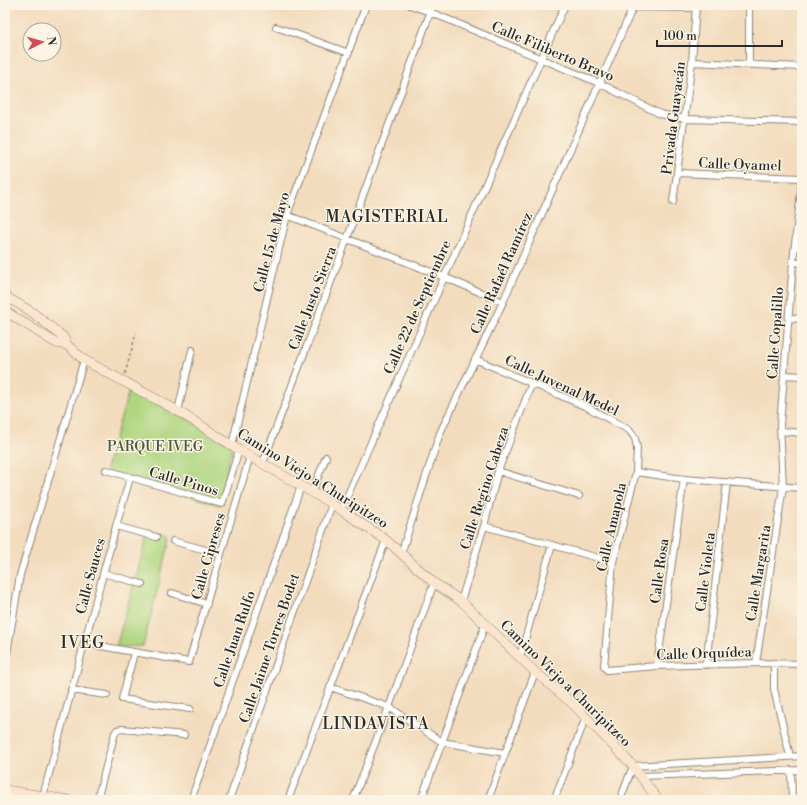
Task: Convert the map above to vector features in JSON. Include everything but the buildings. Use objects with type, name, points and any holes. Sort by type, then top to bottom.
[{"type":"street","name":"Calle 15 de Mayo","points":[[235,448],[287,215],[366,5]]},
{"type":"street","name":"Calle Filiberto Bravo","points":[[410,5],[599,83],[660,114],[685,118],[802,122]]},
{"type":"street","name":"Calle Justo Sierra","points":[[263,463],[433,5]]},
{"type":"street","name":"Calle 22 de Septiembre","points":[[341,510],[540,58],[565,5]]},
{"type":"street","points":[[621,5],[696,6]]},
{"type":"street","points":[[748,64],[749,5]]},
{"type":"street","name":"Calle Rafaél Ramírez","points":[[401,554],[440,433],[503,302],[634,6]]},
{"type":"street","name":"Privada Guayacán","points":[[674,202],[692,62],[696,6]]},
{"type":"street","points":[[276,27],[349,53]]},
{"type":"street","points":[[692,62],[802,67]]},
{"type":"street","name":"Calle Oyamel","points":[[678,173],[802,178]]},
{"type":"street","name":"Calle Copalillo","points":[[783,487],[780,426],[793,262],[802,182]]},
{"type":"street","points":[[287,215],[503,302]]},
{"type":"street","points":[[793,262],[802,263]]},
{"type":"street","name":"Camino Viejo a Churipitzeo","points":[[5,296],[32,312],[63,337],[67,344],[84,360],[178,412],[235,448],[332,504],[386,540],[434,583],[461,601],[535,672],[573,704],[633,766],[658,800]]},
{"type":"street","name":"Camino Viejo a Churipitzeo","points":[[5,311],[56,343],[67,344]]},
{"type":"street","points":[[789,318],[802,319]]},
{"type":"street","points":[[178,412],[192,350]]},
{"type":"street","name":"Calle Juvenal Medel","points":[[475,359],[587,407],[629,430],[635,438]]},
{"type":"street","points":[[6,659],[20,575],[84,360]]},
{"type":"street","points":[[784,375],[802,376]]},
{"type":"street","name":"Calle Regino Cabeza","points":[[461,601],[484,526],[498,471],[532,383]]},
{"type":"street","points":[[781,431],[802,433]]},
{"type":"street","name":"Calle Amapola","points":[[607,670],[604,666],[613,562],[636,472],[637,448],[635,438]]},
{"type":"street","name":"Calle Pinos","points":[[130,478],[222,504],[235,448]]},
{"type":"street","name":"Calle Cipreses","points":[[134,653],[189,662],[250,456]]},
{"type":"street","points":[[312,492],[326,457]]},
{"type":"street","points":[[106,470],[130,478]]},
{"type":"street","points":[[498,471],[579,496]]},
{"type":"street","points":[[636,472],[684,479],[802,488]]},
{"type":"street","name":"Calle Sauces","points":[[43,796],[130,478]]},
{"type":"street","name":"Calle Rosa","points":[[657,666],[684,479]]},
{"type":"street","name":"Calle Violeta","points":[[706,664],[727,482]]},
{"type":"street","name":"Calle Juan Rulfo","points":[[191,800],[301,486]]},
{"type":"street","name":"Calle Margarita","points":[[756,663],[783,487]]},
{"type":"street","name":"Calle Jaime Torres Bodet","points":[[228,800],[332,504]]},
{"type":"street","points":[[116,526],[156,537]]},
{"type":"street","points":[[484,526],[613,562]]},
{"type":"street","points":[[288,800],[386,540]]},
{"type":"street","points":[[173,541],[220,554]]},
{"type":"street","points":[[520,657],[552,545]]},
{"type":"street","points":[[103,573],[142,584]]},
{"type":"street","points":[[353,800],[389,707],[434,583]]},
{"type":"street","points":[[172,593],[207,604]]},
{"type":"street","points":[[421,800],[485,625]]},
{"type":"street","points":[[84,643],[134,653],[122,699],[190,709]]},
{"type":"street","points":[[774,663],[774,689],[787,756],[784,771]]},
{"type":"street","name":"Calle Orquídea","points":[[607,670],[706,664],[802,663]]},
{"type":"street","points":[[488,800],[535,672]]},
{"type":"street","points":[[330,687],[389,707],[442,742],[505,753]]},
{"type":"street","points":[[72,690],[107,695]]},
{"type":"street","points":[[554,800],[586,717]]},
{"type":"street","points":[[97,800],[117,730],[122,729],[184,735]]},
{"type":"street","points":[[620,800],[633,766],[787,756],[802,756],[802,761]]},
{"type":"street","points":[[700,762],[701,773]]},
{"type":"street","points":[[791,770],[792,800]]},
{"type":"street","points":[[641,776],[802,770]]},
{"type":"street","points":[[9,794],[23,797],[43,796],[68,800]]},
{"type":"path","points":[[122,381],[136,333]]},
{"type":"green space","name":"PARQUE IVEG","points":[[130,386],[232,445],[220,505],[105,472]]},
{"type":"green space","points":[[149,530],[171,536],[143,646],[116,647]]},
{"type":"district","name":"MAGISTERIAL","points":[[387,216]]},
{"type":"district","name":"IVEG","points":[[83,642]]},
{"type":"district","name":"LINDAVISTA","points":[[376,723]]}]
